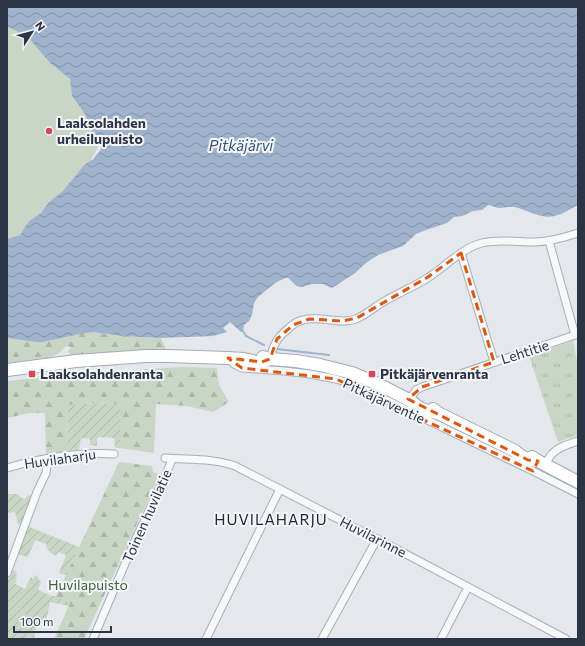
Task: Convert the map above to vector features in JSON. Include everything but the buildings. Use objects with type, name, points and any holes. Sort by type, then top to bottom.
[{"type":"main road","name":"Pitkäjärventie","points":[[7,370],[76,361],[146,356],[244,359],[262,357],[320,365],[362,377],[409,400],[420,408],[438,413],[516,451],[524,452],[539,466],[578,482]]},
{"type":"street","points":[[270,359],[277,339],[284,331],[293,325],[309,319],[342,321],[357,318],[384,301],[428,277],[461,253],[474,246],[494,241],[548,241],[578,233]]},
{"type":"street","points":[[548,241],[577,334]]},
{"type":"street","points":[[461,253],[494,362]]},
{"type":"street","name":"Lehtitie","points":[[409,400],[413,393],[422,386],[577,334]]},
{"type":"street","name":"Pitkäjärventie","points":[[228,358],[234,364],[242,368],[310,374],[336,379],[355,385],[539,466],[578,494]]},
{"type":"street","points":[[539,466],[554,452],[578,441]]},
{"type":"street","name":"Huvilaharju","points":[[7,468],[29,462],[73,454],[114,454]]},
{"type":"street","name":"Huvilarinne","points":[[168,458],[228,463],[246,471],[468,587],[558,637],[566,639]]},
{"type":"street","name":"Toinen huvilatie","points":[[93,639],[133,545],[167,472],[168,458]]},
{"type":"street","points":[[7,573],[37,492],[46,473],[46,459]]},
{"type":"street","points":[[206,639],[280,489]]},
{"type":"street","points":[[322,639],[377,539]]},
{"type":"street","points":[[441,639],[468,587]]},
{"type":"highlighted area","points":[[461,253],[494,362],[422,387],[408,399],[528,460],[538,461],[533,471],[336,379],[242,368],[228,358],[262,362],[270,359],[277,339],[293,325],[309,319],[342,321],[357,318],[428,277]]},
{"type":"green space","name":"Laaksolahden urheilupuisto","points":[[7,26],[27,36],[50,63],[70,79],[72,96],[85,114],[98,147],[91,160],[84,165],[63,191],[49,202],[41,213],[29,221],[20,235],[7,239]]},
{"type":"green space","points":[[94,332],[122,336],[161,338],[167,351],[72,355],[68,352],[71,347],[66,346],[61,352],[47,359],[7,365],[7,338],[43,342]]},
{"type":"green space","points":[[573,341],[578,366],[578,435],[558,442],[529,356]]},
{"type":"green space","points":[[180,367],[217,368],[219,385],[229,402],[213,412],[187,406],[156,404],[154,453],[120,448],[119,404],[96,403],[68,405],[67,451],[46,454],[45,413],[29,413],[7,418],[7,381],[74,374]]},
{"type":"green space","points":[[96,403],[120,404],[120,448],[115,448],[114,438],[98,437],[97,446],[90,445],[90,439],[81,438],[79,450],[67,451],[68,405]]},
{"type":"green space","name":"Huvilapuisto","points":[[119,462],[152,466],[153,472],[160,474],[84,639],[54,639],[70,603],[56,596]]},
{"type":"green space","points":[[7,494],[17,494],[25,499],[28,495],[33,497],[22,526],[18,524],[15,512],[7,513]]},
{"type":"green space","points":[[27,526],[79,547],[66,575],[59,573],[66,555],[58,552],[56,556],[48,550],[46,544],[35,540],[28,557],[16,554]]},
{"type":"green space","points":[[12,569],[17,572],[15,574],[17,575],[17,580],[15,584],[25,589],[31,577],[33,579],[35,575],[41,582],[38,590],[52,596],[56,596],[70,603],[69,606],[50,602],[46,622],[38,620],[34,638],[27,637],[27,639],[7,639],[7,582]]},
{"type":"water","name":"Pitkäjärvi","points":[[7,7],[578,7],[578,205],[558,215],[547,217],[517,208],[499,208],[488,205],[482,210],[473,211],[462,216],[454,217],[447,223],[416,234],[403,246],[378,255],[355,273],[332,288],[323,284],[312,284],[302,287],[297,286],[288,278],[285,278],[275,283],[258,297],[254,303],[252,315],[249,321],[244,325],[243,331],[241,332],[230,322],[223,328],[227,332],[213,336],[161,338],[122,336],[94,332],[43,342],[7,338],[7,239],[20,235],[29,221],[41,213],[49,202],[63,191],[84,165],[93,160],[100,151],[101,145],[98,143],[101,138],[93,134],[85,114],[72,96],[70,79],[50,63],[27,36],[7,26]]},
{"type":"waterway","points":[[243,331],[246,336],[264,345]]},
{"type":"waterway","points":[[277,349],[329,355]]},
{"type":"place","name":"Laaksolahden urheilupuisto","points":[[49,131]]},
{"type":"place","name":"Laaksolahdenranta","points":[[32,374]]},
{"type":"place","name":"Pitkäjärvenranta","points":[[372,374]]},
{"type":"district","name":"HUVILAHARJU","points":[[271,520]]}]
